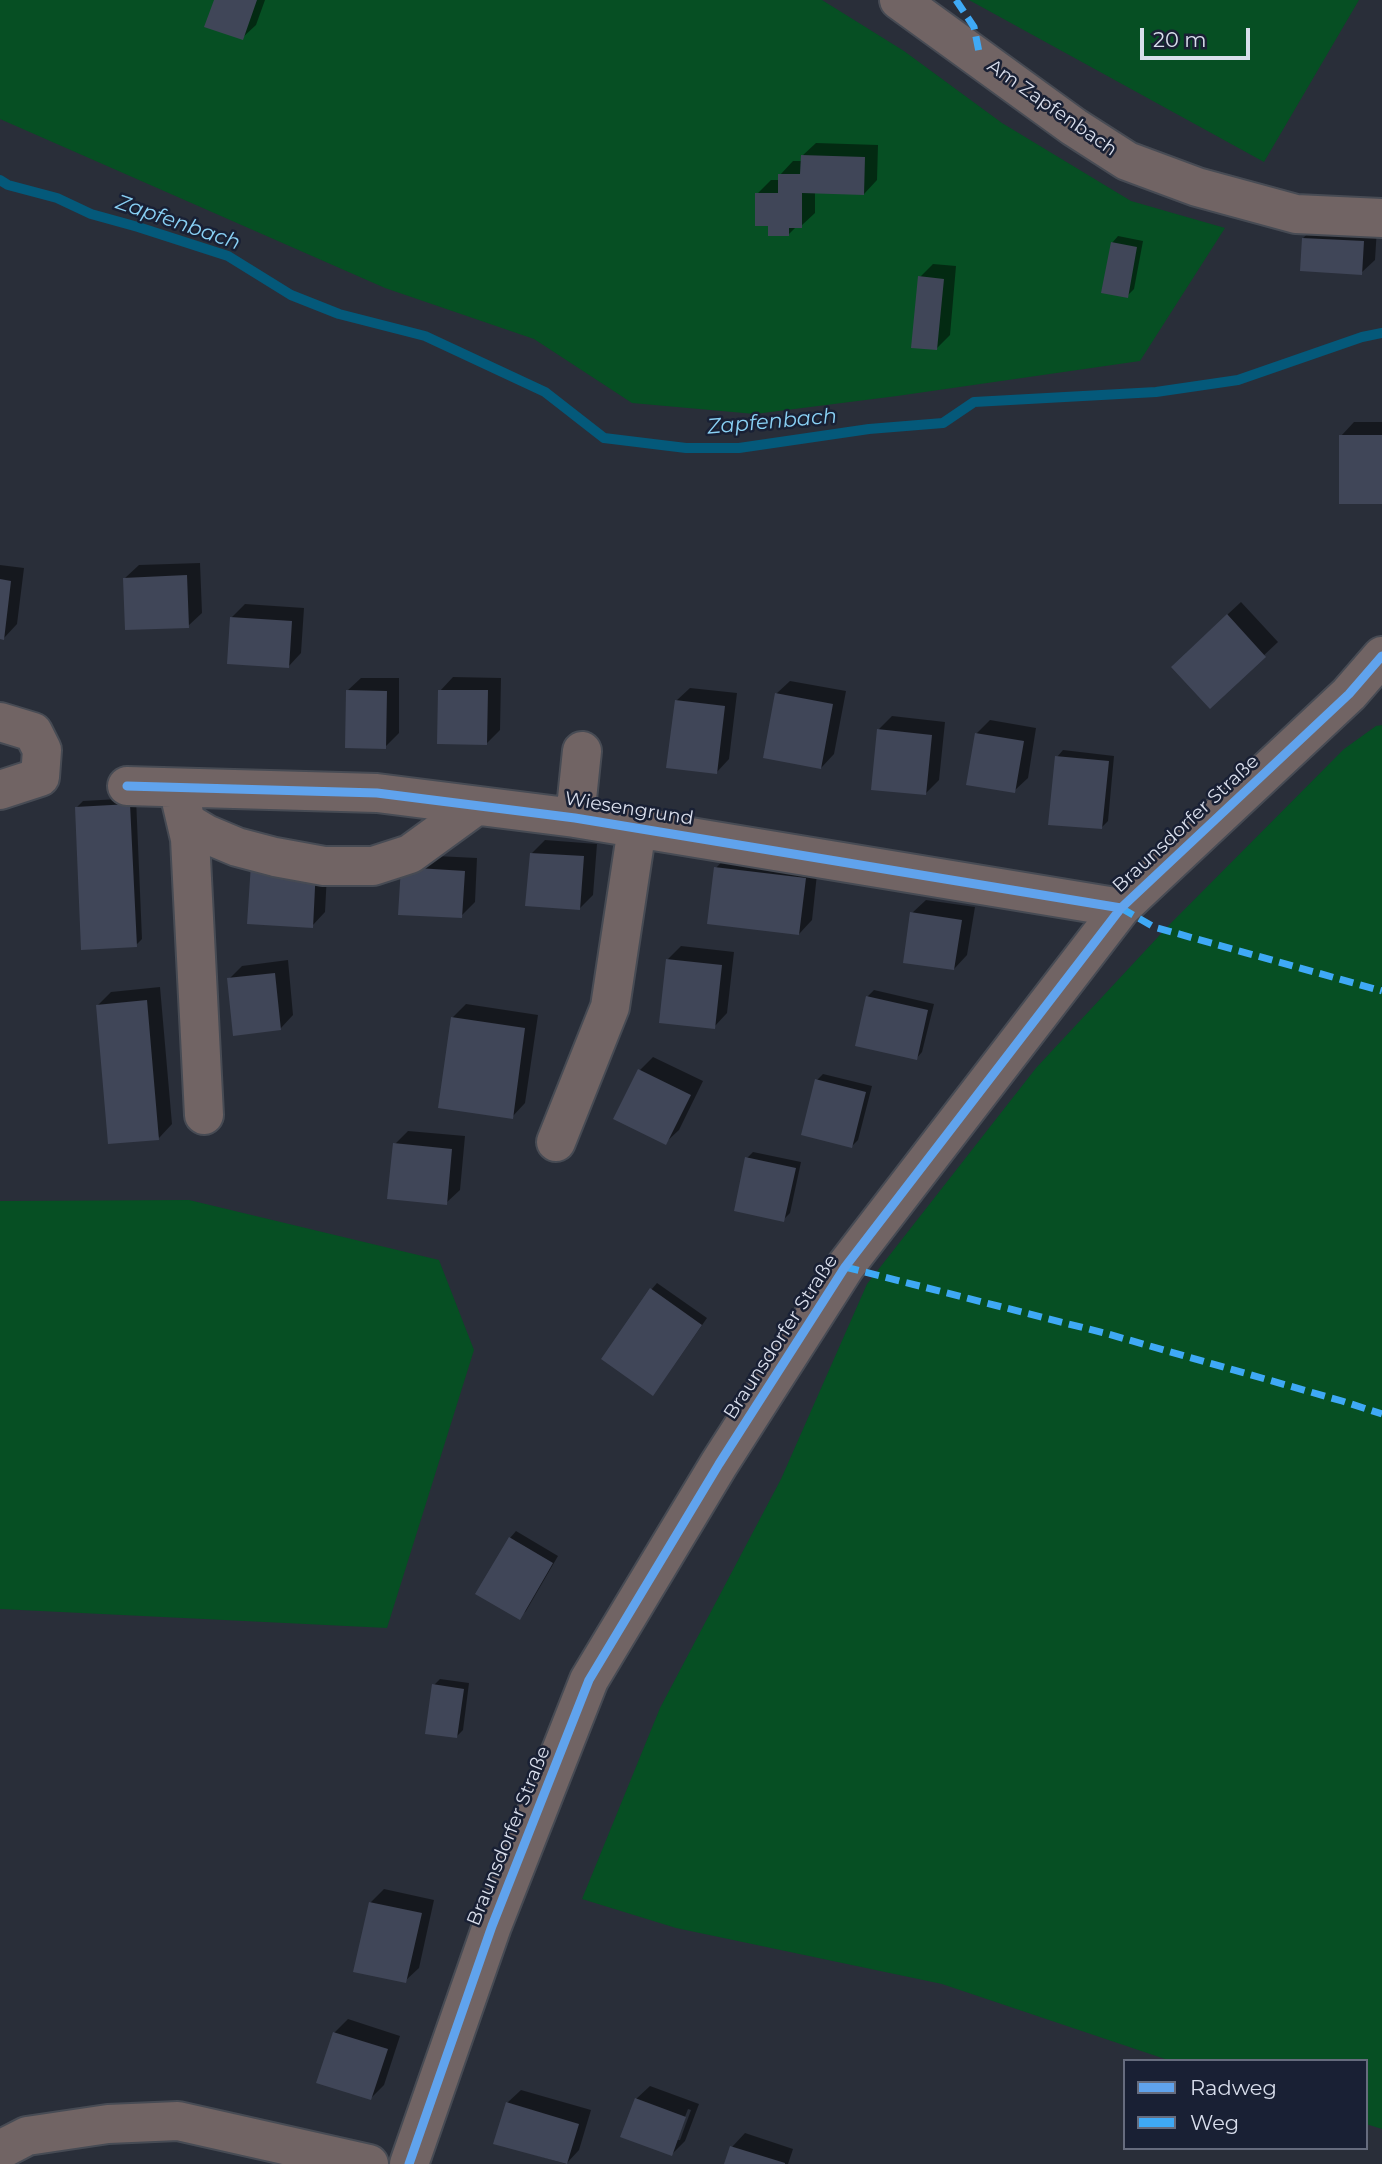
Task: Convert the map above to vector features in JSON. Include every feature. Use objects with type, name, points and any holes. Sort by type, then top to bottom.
[{"type":"street","name":"Am Zapfenbach","points":[[899,0],[1074,127],[1127,161],[1197,187],[1296,214],[1382,218]]},
{"type":"street","name":"Braunsdorfer Straße","points":[[409,2164],[492,1926],[589,1680],[719,1464],[845,1267],[1121,908],[1349,694],[1382,656]]},
{"type":"street","points":[[0,722],[33,732],[42,750],[40,777],[0,790]]},
{"type":"street","name":"Wiesengrund","points":[[575,818],[582,751]]},
{"type":"street","name":"Wiesengrund","points":[[127,786],[182,805],[377,793],[575,818],[1121,908]]},
{"type":"street","name":"Wiesengrund","points":[[182,805],[206,834],[237,847],[324,866],[373,866],[410,854],[476,806]]},
{"type":"street","points":[[182,805],[190,839],[204,1115]]},
{"type":"street","name":"Wiesengrund","points":[[556,1142],[610,1007],[638,828]]},
{"type":"street","points":[[0,2150],[27,2136],[108,2124],[178,2121],[369,2164]]},
{"type":"green space","points":[[0,0],[822,0],[904,51],[1002,123],[1131,201],[1225,228],[1140,361],[755,414],[632,403],[534,339],[385,288],[0,119]]},
{"type":"green space","points":[[969,0],[1359,0],[1264,162]]},
{"type":"green space","points":[[1382,725],[1382,2129],[1368,2125],[1368,2059],[1165,2059],[942,1984],[676,1928],[582,1899],[660,1708],[781,1479],[867,1284],[1036,1068],[1171,923],[1344,749],[1376,726]]},
{"type":"green space","points":[[189,1200],[439,1260],[474,1350],[387,1628],[0,1609],[0,1201]]},
{"type":"building","points":[[214,0],[257,0],[243,40],[204,27]]},
{"type":"building","points":[[801,155],[865,157],[864,195],[802,193],[802,228],[789,228],[789,236],[768,236],[768,226],[755,226],[755,193],[778,193],[778,174],[800,174]]},
{"type":"building","points":[[1302,238],[1364,241],[1362,275],[1300,271]]},
{"type":"building","points":[[1111,242],[1137,247],[1128,298],[1101,293]]},
{"type":"building","points":[[918,276],[944,279],[937,350],[911,348]]},
{"type":"building","points":[[1339,435],[1382,435],[1382,504],[1339,504]]},
{"type":"building","points":[[187,575],[189,628],[125,630],[123,578]]},
{"type":"building","points":[[0,579],[11,581],[4,640],[0,639]]},
{"type":"building","points":[[1227,614],[1266,657],[1210,709],[1171,667]]},
{"type":"building","points":[[230,617],[292,621],[289,668],[227,664]]},
{"type":"building","points":[[346,690],[387,691],[386,749],[345,748]]},
{"type":"building","points":[[438,690],[488,690],[487,745],[437,744]]},
{"type":"building","points":[[775,693],[833,704],[821,769],[763,758]]},
{"type":"building","points":[[675,700],[725,706],[717,774],[666,768]]},
{"type":"building","points":[[877,729],[932,735],[926,795],[871,790]]},
{"type":"building","points":[[975,733],[1024,741],[1015,793],[966,785]]},
{"type":"building","points":[[1055,756],[1109,761],[1102,829],[1048,825]]},
{"type":"building","points":[[130,804],[137,947],[81,950],[75,807]]},
{"type":"building","points":[[530,853],[584,856],[580,910],[525,906]]},
{"type":"building","points":[[251,864],[316,867],[313,928],[247,924]]},
{"type":"building","points":[[401,867],[465,871],[462,918],[398,915]]},
{"type":"building","points":[[714,867],[806,878],[799,935],[707,924]]},
{"type":"building","points":[[910,912],[962,920],[954,970],[903,963]]},
{"type":"building","points":[[666,959],[722,965],[715,1029],[659,1023]]},
{"type":"building","points":[[275,973],[281,1030],[233,1036],[227,978]]},
{"type":"building","points":[[866,996],[928,1010],[917,1060],[855,1046]]},
{"type":"building","points":[[147,1000],[159,1140],[108,1144],[96,1005]]},
{"type":"building","points":[[451,1017],[525,1028],[513,1119],[438,1108]]},
{"type":"building","points":[[638,1069],[691,1095],[666,1145],[613,1119]]},
{"type":"building","points":[[815,1079],[866,1092],[852,1148],[801,1135]]},
{"type":"building","points":[[393,1143],[452,1149],[447,1205],[387,1199]]},
{"type":"building","points":[[745,1157],[796,1168],[784,1222],[734,1211]]},
{"type":"building","points":[[650,1288],[702,1325],[653,1396],[601,1359]]},
{"type":"building","points":[[509,1537],[553,1563],[520,1620],[475,1594]]},
{"type":"building","points":[[432,1684],[464,1689],[457,1738],[425,1734]]},
{"type":"building","points":[[369,1902],[422,1913],[406,1983],[353,1972]]},
{"type":"building","points":[[333,2032],[388,2049],[371,2100],[316,2083]]},
{"type":"building","points":[[635,2098],[686,2117],[672,2156],[620,2137]]},
{"type":"building","points":[[506,2102],[579,2124],[567,2164],[493,2144]]},
{"type":"building","points":[[730,2146],[785,2163],[785,2164],[724,2164]]},
{"type":"waterway","name":"Zapfenbach","points":[[0,180],[8,185],[57,198],[91,214],[228,256],[291,295],[339,314],[425,336],[545,392],[604,438],[686,448],[739,448],[869,429],[943,423],[974,402],[1156,392],[1238,380],[1362,337],[1382,333]]},
{"type":"marked path","points":[[956,0],[974,27],[980,57]]},
{"type":"marked path","points":[[1121,908],[1154,927],[1382,991]]},
{"type":"marked path","points":[[845,1267],[1108,1334],[1382,1414]]},
{"type":"cycle path","points":[[409,2164],[492,1926],[589,1680],[719,1464],[845,1267],[1121,908],[1349,694],[1382,656]]},
{"type":"cycle path","points":[[127,786],[377,793],[575,818],[1121,908]]}]
